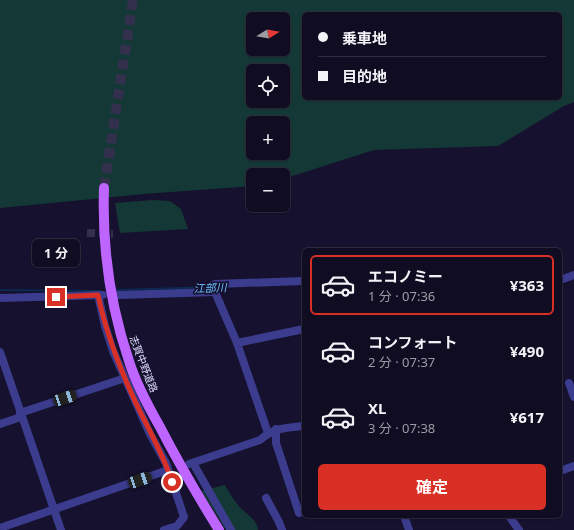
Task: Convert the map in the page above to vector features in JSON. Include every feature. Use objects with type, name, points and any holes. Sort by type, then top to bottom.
[{"type":"main road","name":"志賀中野道路","points":[[104,188],[104,235],[107,274],[115,317],[129,362],[144,398],[192,485],[219,530]]},
{"type":"street","points":[[562,279],[574,275]]},
{"type":"street","points":[[268,433],[237,344],[215,292],[215,284],[302,281]]},
{"type":"street","points":[[119,295],[215,292]]},
{"type":"street","points":[[0,298],[101,295],[105,326],[113,351],[150,434],[166,463],[184,517],[177,526],[164,530]]},
{"type":"street","points":[[237,344],[302,329]]},
{"type":"street","points":[[0,352],[61,530]]},
{"type":"street","points":[[0,424],[125,378]]},
{"type":"street","points":[[569,383],[574,396]]},
{"type":"street","points":[[231,530],[191,463],[260,440],[268,433],[276,429],[302,426]]},
{"type":"street","points":[[276,429],[276,442],[299,513]]},
{"type":"street","points":[[562,470],[574,466]]},
{"type":"street","points":[[0,528],[168,470]]},
{"type":"street","points":[[266,498],[282,530]]},
{"type":"street","points":[[405,518],[409,530]]},
{"type":"street","points":[[510,518],[519,530]]},
{"type":"green space","points":[[0,0],[574,0],[574,102],[564,106],[498,146],[374,150],[290,177],[290,168],[246,168],[246,187],[144,194],[0,208]]},
{"type":"green space","points":[[153,200],[170,201],[181,209],[188,229],[120,233],[115,203]]},
{"type":"green space","points":[[225,485],[238,505],[255,522],[258,530],[226,530],[201,491]]},
{"type":"waterway","name":"江部川","points":[[117,290],[213,287]]},
{"type":"waterway","name":"江部川","points":[[0,290],[100,291]]},
{"type":"tunnel","points":[[104,188],[133,0]]},
{"type":"tunnel","points":[[87,233],[113,234]]},
{"type":"route","points":[[56,297],[98,295],[105,326],[113,351],[150,434],[166,463],[172,482]]}]
